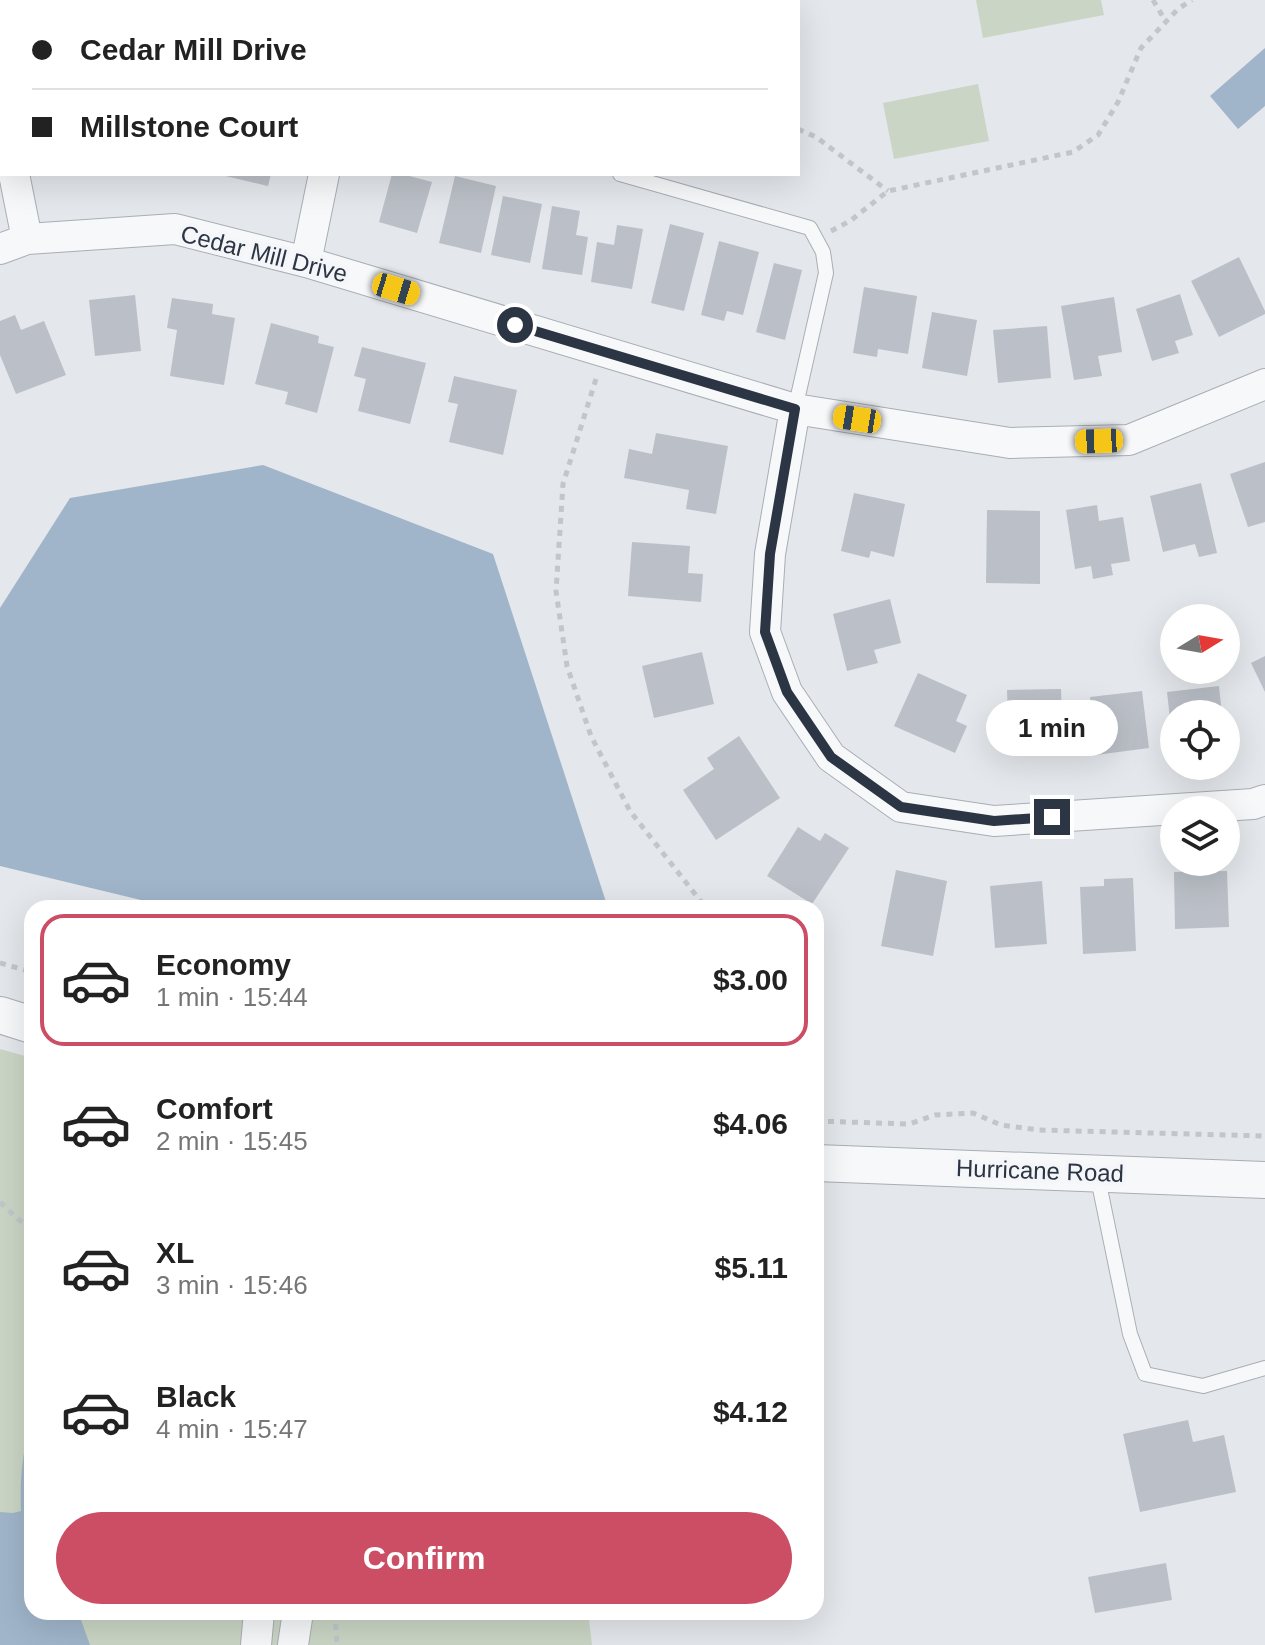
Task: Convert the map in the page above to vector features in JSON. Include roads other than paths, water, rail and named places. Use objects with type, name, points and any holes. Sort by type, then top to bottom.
[{"type":"street","points":[[13,244],[14,176]]},
{"type":"street","points":[[306,262],[324,176]]},
{"type":"street","name":"Cedar Mill Drive","points":[[13,244],[175,229],[306,262],[795,409],[1010,443],[1129,440],[1265,384]]},
{"type":"street","points":[[795,409],[770,554],[765,632],[787,692],[831,757],[901,807],[994,821],[1253,804],[1265,800]]},
{"type":"street","points":[[0,1015],[24,1022]]},
{"type":"street","name":"Hurricane Road","points":[[824,1163],[1265,1180]]},
{"type":"street","points":[[256,1645],[258,1620]]},
{"type":"street","points":[[293,1645],[297,1620]]},
{"type":"lane","points":[[627,176],[810,228],[823,252],[826,273],[795,409]]},
{"type":"lane","points":[[1097,1173],[1130,1334],[1145,1374],[1203,1386],[1265,1368]]},
{"type":"water","points":[[1265,48],[1265,106],[1238,129],[1210,96]]},
{"type":"water","points":[[263,465],[493,554],[605,900],[141,900],[0,866],[0,608],[70,498]]},
{"type":"water","points":[[24,1453],[24,1620],[81,1620],[90,1645],[0,1645],[0,1512],[21,1511]]}]
